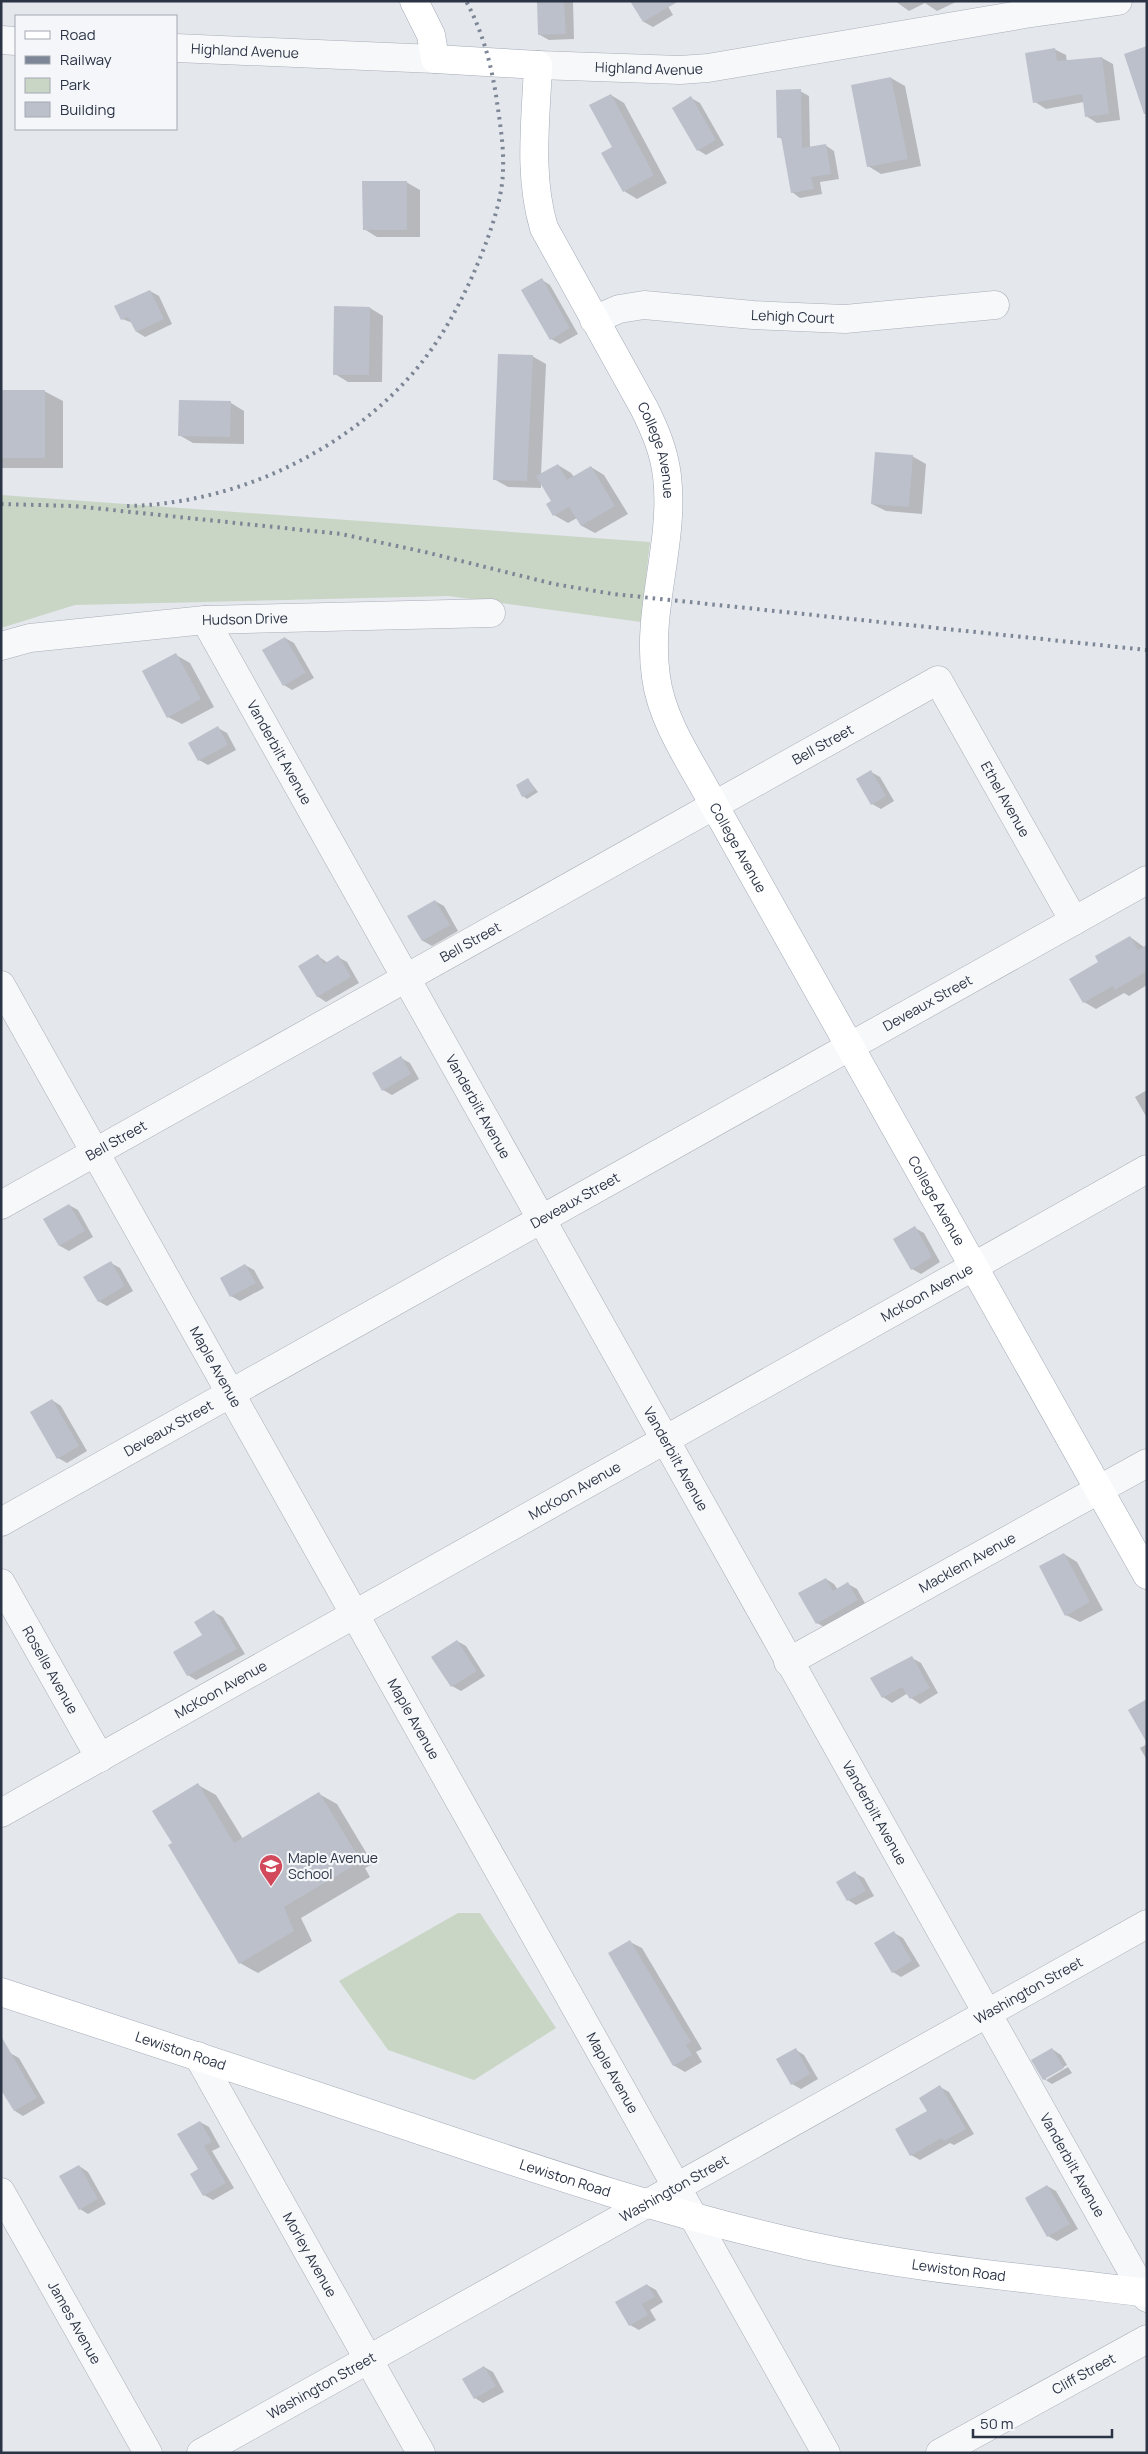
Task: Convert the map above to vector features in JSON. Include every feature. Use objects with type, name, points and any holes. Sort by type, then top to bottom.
[{"type":"main road","points":[[414,1],[432,35],[435,59]]},
{"type":"main road","name":"Highland Avenue","points":[[435,59],[538,65]]},
{"type":"main road","name":"College Avenue","points":[[538,65],[534,171],[538,209],[549,238],[646,413],[663,454],[667,475],[668,500],[654,628],[656,677],[664,709],[714,805],[1147,1575]]},
{"type":"main road","name":"Lewiston Road","points":[[1,1992],[645,2204],[694,2218],[810,2246],[914,2265],[980,2275],[1145,2294]]},
{"type":"street","name":"Highland Avenue","points":[[538,65],[680,70],[708,68],[1022,8],[1118,1]]},
{"type":"street","points":[[1,40],[15,41]]},
{"type":"street","name":"Highland Avenue","points":[[178,48],[435,59]]},
{"type":"street","name":"Lehigh Court","points":[[594,320],[619,309],[644,305],[753,315],[845,319],[995,305]]},
{"type":"street","name":"Hudson Drive","points":[[1,646],[30,638],[205,620],[491,613]]},
{"type":"street","name":"Vanderbilt Avenue","points":[[205,620],[788,1662],[1145,2294]]},
{"type":"street","name":"Bell Street","points":[[1,1205],[938,680]]},
{"type":"street","name":"Ethel Avenue","points":[[938,680],[1074,920]]},
{"type":"street","name":"Deveaux Street","points":[[1,1522],[1147,880]]},
{"type":"street","name":"Maple Avenue","points":[[1,985],[694,2218],[818,2450]]},
{"type":"street","name":"McKoon Avenue","points":[[1,1813],[1147,1169]]},
{"type":"street","name":"Macklem Avenue","points":[[788,1662],[1147,1463]]},
{"type":"street","name":"Roselle Avenue","points":[[1,1583],[100,1758]]},
{"type":"street","name":"Washington Street","points":[[201,2453],[1147,1924]]},
{"type":"street","name":"Morley Avenue","points":[[198,2056],[421,2453]]},
{"type":"street","name":"James Avenue","points":[[1,2192],[148,2453]]},
{"type":"street","name":"Cliff Street","points":[[940,2453],[1147,2339]]},
{"type":"green space","points":[[1,495],[650,542],[641,622],[448,596],[75,605],[1,628]]},
{"type":"green space","points":[[458,1913],[480,1913],[556,2028],[474,2080],[388,2050],[339,1981]]},
{"type":"building","points":[[537,1],[564,1],[566,34],[538,35]]},
{"type":"building","points":[[630,1],[679,1],[643,22]]},
{"type":"building","points":[[1147,46],[1147,114],[1144,114],[1124,54]]},
{"type":"building","points":[[1055,48],[1057,61],[1102,57],[1109,114],[1085,117],[1082,94],[1033,103],[1025,53]]},
{"type":"building","points":[[891,77],[908,159],[867,167],[851,85]]},
{"type":"building","points":[[801,89],[802,148],[826,144],[831,174],[811,177],[814,189],[791,193],[781,137],[777,138],[776,90]]},
{"type":"building","points":[[611,94],[654,175],[623,192],[601,153],[612,147],[589,105]]},
{"type":"building","points":[[691,96],[716,140],[697,151],[672,108]]},
{"type":"building","points":[[362,181],[407,181],[407,230],[363,230]]},
{"type":"building","points":[[542,278],[570,328],[550,340],[521,290]]},
{"type":"building","points":[[150,290],[164,319],[136,332],[128,317],[121,320],[114,306]]},
{"type":"building","points":[[334,306],[370,307],[369,375],[333,375]]},
{"type":"building","points":[[498,354],[533,355],[527,481],[493,480]]},
{"type":"building","points":[[1,390],[45,390],[45,458],[1,458]]},
{"type":"building","points":[[179,400],[231,401],[230,437],[178,436]]},
{"type":"building","points":[[875,452],[913,455],[909,507],[871,504]]},
{"type":"building","points":[[558,464],[567,480],[591,466],[615,506],[581,526],[569,507],[553,516],[546,504],[551,501],[536,476]]},
{"type":"building","points":[[285,637],[306,673],[283,686],[262,650]]},
{"type":"building","points":[[176,653],[201,699],[167,718],[142,671]]},
{"type":"building","points":[[218,726],[228,745],[198,761],[188,743]]},
{"type":"building","points":[[871,770],[886,796],[871,805],[856,779]]},
{"type":"building","points":[[528,778],[535,790],[522,797],[516,785]]},
{"type":"building","points":[[435,900],[450,925],[422,941],[407,916]]},
{"type":"building","points":[[1130,936],[1138,950],[1147,945],[1147,971],[1115,990],[1113,986],[1083,1003],[1069,979],[1098,962],[1095,956]]},
{"type":"building","points":[[318,954],[324,964],[338,955],[351,977],[317,997],[298,966]]},
{"type":"building","points":[[401,1056],[411,1074],[382,1091],[372,1073]]},
{"type":"building","points":[[69,1204],[85,1231],[59,1246],[43,1219]]},
{"type":"building","points":[[915,1226],[932,1257],[911,1270],[893,1239]]},
{"type":"building","points":[[111,1261],[125,1286],[98,1302],[83,1277]]},
{"type":"building","points":[[245,1264],[256,1283],[230,1297],[220,1278]]},
{"type":"building","points":[[52,1399],[79,1446],[57,1459],[30,1412]]},
{"type":"building","points":[[1064,1553],[1090,1602],[1065,1616],[1039,1566]]},
{"type":"building","points":[[826,1578],[833,1591],[848,1582],[858,1600],[816,1624],[798,1593]]},
{"type":"building","points":[[214,1610],[237,1649],[187,1676],[173,1652],[202,1635],[194,1622]]},
{"type":"building","points":[[457,1640],[477,1671],[451,1687],[431,1657]]},
{"type":"building","points":[[912,1656],[930,1688],[910,1699],[902,1687],[882,1698],[870,1678]]},
{"type":"building","points":[[1147,1699],[1147,1743],[1128,1710]]},
{"type":"building","points":[[198,1783],[234,1843],[319,1792],[356,1853],[348,1858],[353,1866],[284,1907],[294,1931],[239,1964],[168,1845],[172,1843],[152,1811]]},
{"type":"building","points":[[855,1871],[866,1891],[847,1901],[836,1882]]},
{"type":"building","points":[[894,1931],[912,1961],[892,1973],[874,1943]]},
{"type":"building","points":[[630,1940],[691,2042],[686,2045],[692,2055],[673,2066],[608,1953]]},
{"type":"building","points":[[1,2036],[37,2098],[14,2111],[1,2090]]},
{"type":"building","points":[[796,2048],[810,2074],[791,2085],[776,2059]]},
{"type":"building","points":[[1052,2048],[1064,2068],[1043,2080],[1031,2060]]},
{"type":"building","points":[[940,2085],[966,2129],[944,2141],[942,2138],[910,2156],[895,2129],[927,2111],[919,2098]]},
{"type":"building","points":[[200,2121],[212,2142],[204,2146],[226,2183],[203,2196],[190,2174],[198,2169],[177,2134]]},
{"type":"building","points":[[79,2165],[98,2199],[79,2210],[59,2176]]},
{"type":"building","points":[[1047,2185],[1070,2224],[1047,2237],[1025,2198]]},
{"type":"building","points":[[647,2284],[655,2297],[642,2304],[648,2315],[629,2326],[615,2302]]},
{"type":"building","points":[[484,2366],[496,2386],[474,2399],[462,2379]]},
{"type":"railway","points":[[127,506],[167,503],[206,496],[245,484],[283,469],[319,450],[353,428],[385,402],[413,373],[440,337],[480,259],[494,221],[502,181],[502,144],[492,76],[482,37],[466,1]]},
{"type":"railway","points":[[1,504],[74,506],[341,534],[425,552],[554,584],[613,594],[1147,650]]},
{"type":"place","name":"Maple Avenue School","points":[[271,1887]]}]
